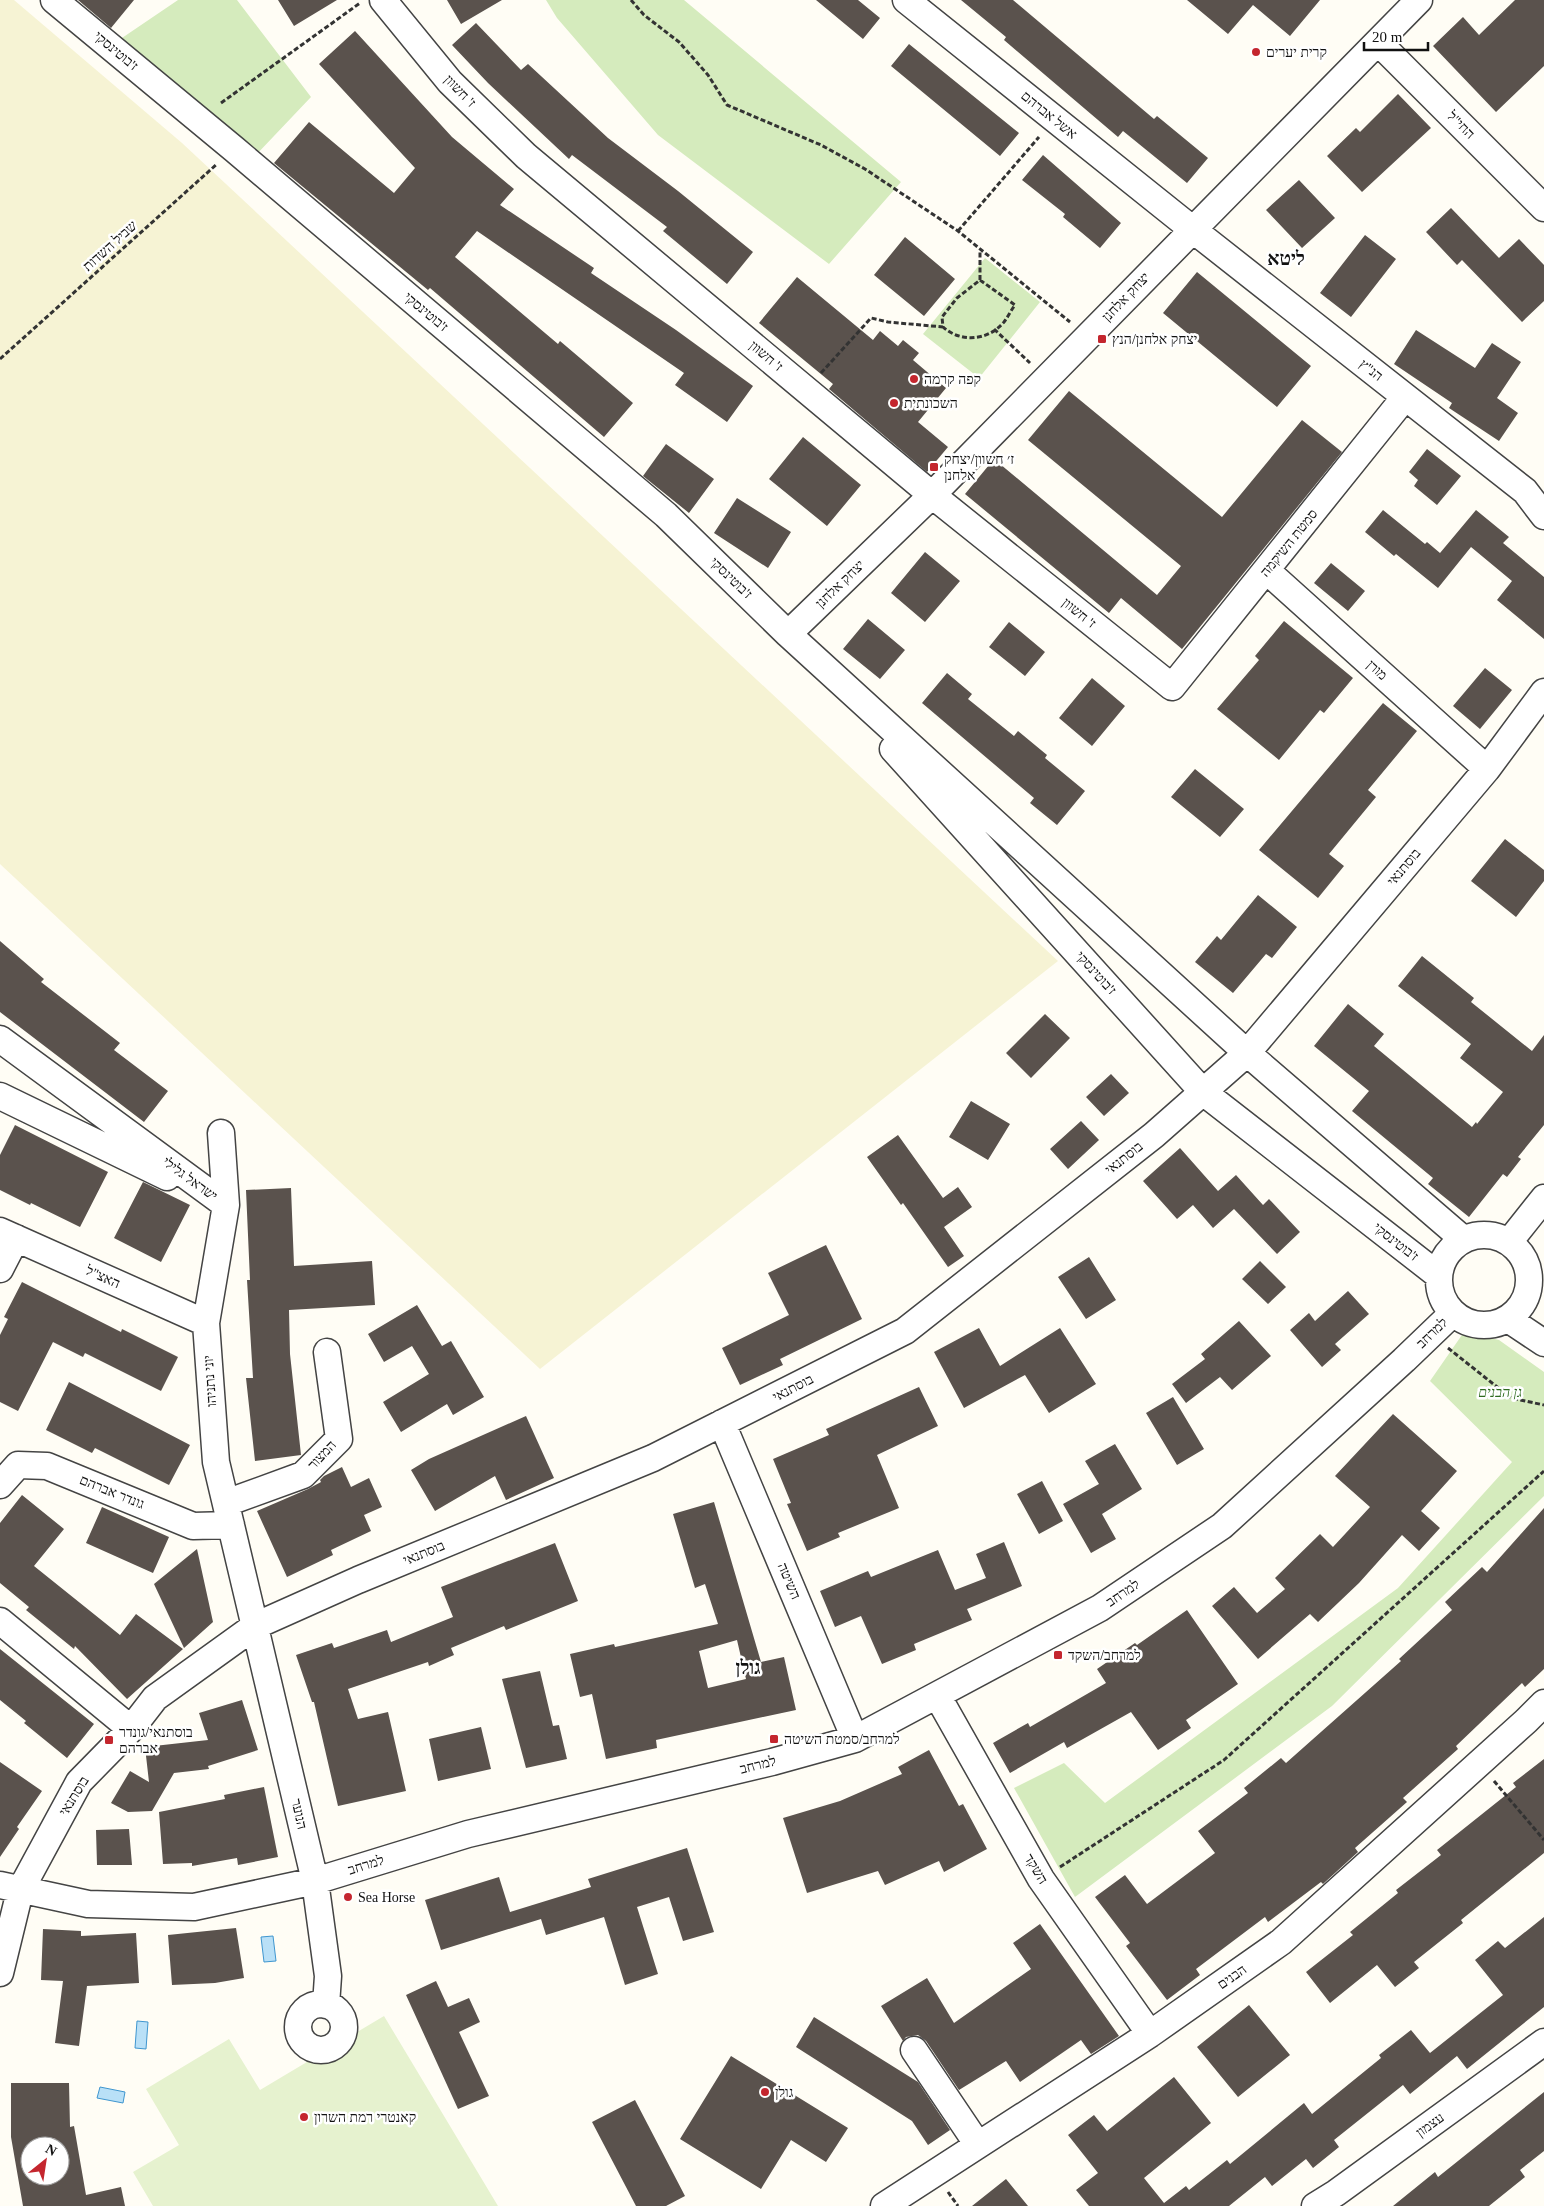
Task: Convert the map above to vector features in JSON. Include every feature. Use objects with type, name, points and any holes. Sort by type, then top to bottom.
[{"type":"street","name":"ז'בוטינסקי","points":[[54,0],[234,149],[666,516],[788,634],[1247,1053],[1463,1239]]},
{"type":"street","name":"ז' חשוון","points":[[383,0],[450,82],[526,156],[932,496],[1172,687]]},
{"type":"street","name":"אשל אברהם","points":[[906,0],[1192,229]]},
{"type":"street","name":"יצחק אלחנן","points":[[788,634],[932,496],[1192,229],[1419,0]]},
{"type":"street","name":"החי\"ל","points":[[1378,42],[1544,208]]},
{"type":"street","name":"הנ\"ץ","points":[[1192,229],[1525,491],[1544,516]]},
{"type":"street","name":"סמטת השיקמה","points":[[1172,687],[1405,397]]},
{"type":"street","name":"מורן","points":[[1267,570],[1487,769]]},
{"type":"street","name":"ז'בוטינסקי","points":[[788,634],[1203,1092],[1438,1275]]},
{"type":"street","name":"בוסתנאי","points":[[0,1973],[10,1888],[79,1782],[130,1729],[155,1698],[255,1626],[358,1580],[653,1458],[906,1331],[1154,1135],[1247,1053],[1487,769],[1544,692]]},
{"type":"street","name":"ישראל גלילי","points":[[0,1039],[226,1206]]},
{"type":"street","name":"ישראל גלילי","points":[[0,1096],[226,1206]]},
{"type":"street","name":"יוני נתניהו","points":[[221,1133],[226,1206],[206,1323],[216,1462],[255,1626]]},
{"type":"street","points":[[1509,1242],[1544,1198]]},
{"type":"street","points":[[0,1269],[8,1234]]},
{"type":"street","name":"האצ\"ל","points":[[8,1234],[206,1323]]},
{"type":"street","points":[[1478,1234],[1494,1235],[1509,1242],[1521,1253],[1537,1286],[1527,1296],[1519,1309],[1508,1319],[1495,1324],[1480,1326],[1465,1322],[1453,1313],[1444,1302],[1439,1289],[1438,1275],[1442,1261],[1451,1248],[1463,1239],[1478,1234]]},
{"type":"street","name":"למרחב","points":[[10,1888],[88,1904],[194,1907],[315,1881],[468,1834],[772,1762],[855,1739],[1100,1608],[1222,1526],[1453,1313]]},
{"type":"street","points":[[1508,1319],[1544,1343]]},
{"type":"street","name":"המצור","points":[[228,1514],[303,1475],[339,1439],[328,1352]]},
{"type":"street","name":"השיטה","points":[[722,1423],[855,1739]]},
{"type":"street","name":"גונדר אברהם","points":[[0,1485],[18,1465],[47,1466],[193,1526],[228,1514]]},
{"type":"street","points":[[0,1621],[130,1729]]},
{"type":"street","name":"הנוער","points":[[255,1626],[315,1881],[328,1976],[326,2005]]},
{"type":"street","name":"השקד","points":[[937,1695],[1041,1879],[1150,2034]]},
{"type":"street","name":"הבנים","points":[[884,2206],[1150,2034],[1281,1942],[1544,1703]]},
{"type":"street","name":"עצמון","points":[[1315,2206],[1344,2188],[1544,2042]]},
{"type":"street","points":[[914,2050],[978,2145]]},
{"type":"path","points":[[220,103],[365,0]]},
{"type":"path","points":[[631,0],[644,15],[679,42],[708,75],[727,105],[821,145],[865,169],[958,231],[1088,336]]},
{"type":"path","points":[[958,231],[1054,118]]},
{"type":"path","name":"שביל השדות","points":[[0,359],[234,149]]},
{"type":"path","points":[[980,249],[980,280]]},
{"type":"path","points":[[943,328],[942,317],[947,310],[957,298],[980,280]]},
{"type":"path","points":[[806,390],[871,318],[888,322],[943,328],[950,334],[966,339],[986,335],[1003,323],[1014,304],[980,280]]},
{"type":"path","points":[[994,329],[1047,378]]},
{"type":"path","points":[[1431,1334],[1511,1398],[1544,1405]]},
{"type":"path","points":[[1041,1879],[1224,1760],[1544,1471]]},
{"type":"path","points":[[1479,1764],[1544,1840]]},
{"type":"shaded area","points":[[0,0],[14,0],[182,143],[1058,961],[540,1369],[0,864]]},
{"type":"green space","points":[[178,0],[237,0],[311,97],[255,156],[119,40]]},
{"type":"green space","points":[[546,0],[684,0],[901,182],[829,264],[658,135],[557,18]]},
{"type":"green space","points":[[985,258],[1040,302],[979,378],[923,334]]},
{"type":"green space","name":"גן הבנים","points":[[1464,1332],[1499,1340],[1544,1372],[1544,1496],[1332,1706],[1075,1897],[1014,1788],[1064,1763],[1105,1803],[1398,1588],[1512,1462],[1430,1381]]},
{"type":"green space","name":"קאנטרי רמת השרון","points":[[384,2016],[498,2206],[153,2206],[133,2172],[179,2145],[146,2089],[229,2039],[260,2090]]},
{"type":"water","points":[[273,1936],[276,1961],[264,1962],[261,1937]]},
{"type":"water","points":[[137,2021],[148,2022],[146,2049],[135,2048]]},
{"type":"water","points":[[100,2087],[125,2092],[123,2103],[97,2098]]},
{"type":"building","points":[[78,0],[134,0],[111,28]]},
{"type":"building","points":[[278,0],[337,0],[294,26]]},
{"type":"building","points":[[447,0],[502,0],[461,24]]},
{"type":"building","points":[[816,0],[858,0],[880,18],[863,39]]},
{"type":"building","points":[[961,0],[1013,0],[1154,119],[1157,116],[1208,158],[1187,183],[1123,131],[1118,137],[1004,40],[1006,37]]},
{"type":"building","points":[[1187,0],[1320,0],[1290,36],[1253,5],[1228,34]]},
{"type":"building","points":[[1515,0],[1544,0],[1544,66],[1496,112],[1433,46],[1463,17],[1479,35]]},
{"type":"building","points":[[476,23],[521,70],[528,64],[608,138],[678,191],[753,252],[727,284],[663,231],[667,227],[572,155],[569,159],[488,83],[452,45]]},
{"type":"building","points":[[355,31],[452,137],[514,189],[500,205],[594,268],[591,273],[676,330],[753,386],[727,422],[675,385],[684,373],[477,231],[455,257],[558,344],[560,341],[633,403],[604,437],[430,288],[428,290],[274,163],[309,122],[394,193],[415,168],[319,64]]},
{"type":"building","points":[[909,44],[1019,133],[1000,156],[891,66]]},
{"type":"building","points":[[1398,94],[1431,128],[1362,192],[1327,156],[1356,128],[1360,132]]},
{"type":"building","points":[[1043,155],[1121,223],[1100,248],[1063,217],[1065,214],[1022,180]]},
{"type":"building","points":[[1299,180],[1335,218],[1302,248],[1266,210]]},
{"type":"building","points":[[1451,208],[1499,258],[1519,239],[1544,265],[1544,301],[1522,322],[1462,260],[1457,265],[1426,232]]},
{"type":"building","points":[[1365,235],[1396,259],[1351,317],[1320,293]]},
{"type":"building","points":[[905,237],[955,279],[924,316],[874,275]]},
{"type":"building","points":[[1197,272],[1311,366],[1277,407],[1163,313]]},
{"type":"building","points":[[797,277],[873,340],[880,331],[898,346],[903,340],[919,353],[913,360],[946,388],[918,422],[948,447],[927,472],[829,389],[833,384],[759,323]]},
{"type":"building","points":[[1416,330],[1475,368],[1492,343],[1521,362],[1497,398],[1518,413],[1499,441],[1449,408],[1452,403],[1394,364]]},
{"type":"building","points":[[1069,391],[1222,517],[1302,420],[1342,452],[1182,649],[1121,598],[1109,613],[965,494],[994,459],[1157,595],[1181,566],[1028,440]]},
{"type":"building","points":[[803,437],[861,485],[827,526],[769,479]]},
{"type":"building","points":[[666,444],[714,479],[689,513],[643,476]]},
{"type":"building","points":[[1427,449],[1461,476],[1437,505],[1414,486],[1418,480],[1409,472]]},
{"type":"building","points":[[737,498],[791,532],[768,568],[714,533]]},
{"type":"building","points":[[1383,510],[1425,544],[1427,542],[1440,553],[1476,510],[1509,537],[1503,543],[1544,577],[1544,639],[1497,600],[1512,581],[1471,547],[1438,588],[1396,554],[1394,556],[1365,532]]},
{"type":"building","points":[[925,552],[960,581],[925,622],[891,593]]},
{"type":"building","points":[[1331,563],[1365,591],[1348,611],[1314,583]]},
{"type":"building","points":[[868,619],[905,650],[880,679],[843,649]]},
{"type":"building","points":[[1284,621],[1353,678],[1324,713],[1320,710],[1279,760],[1217,709],[1259,660],[1255,656]]},
{"type":"building","points":[[1009,622],[1045,652],[1025,676],[989,647]]},
{"type":"building","points":[[1485,668],[1512,690],[1480,729],[1453,706]]},
{"type":"building","points":[[947,673],[972,694],[968,699],[1014,736],[1018,731],[1047,755],[1045,758],[1085,791],[1057,825],[1030,803],[1034,798],[922,703]]},
{"type":"building","points":[[1092,678],[1125,706],[1092,746],[1059,718]]},
{"type":"building","points":[[1383,703],[1417,731],[1368,790],[1376,797],[1329,854],[1344,866],[1318,898],[1259,850]]},
{"type":"building","points":[[1195,769],[1244,809],[1220,837],[1171,797]]},
{"type":"building","points":[[1505,839],[1544,870],[1544,881],[1516,917],[1471,881]]},
{"type":"building","points":[[1258,895],[1297,927],[1272,958],[1266,954],[1233,993],[1195,962],[1217,936],[1221,940]]},
{"type":"building","points":[[0,941],[44,979],[41,982],[120,1043],[114,1050],[168,1091],[144,1122],[0,1012]]},
{"type":"building","points":[[1422,956],[1474,998],[1471,1002],[1532,1051],[1544,1035],[1544,1125],[1518,1157],[1521,1159],[1507,1177],[1503,1174],[1469,1217],[1428,1184],[1433,1178],[1352,1111],[1369,1091],[1314,1046],[1348,1004],[1384,1034],[1374,1046],[1472,1127],[1476,1122],[1477,1124],[1503,1092],[1460,1058],[1471,1044],[1398,986]]},
{"type":"building","points":[[1045,1014],[1070,1038],[1031,1078],[1006,1053]]},
{"type":"building","points":[[1111,1074],[1129,1093],[1104,1116],[1086,1097]]},
{"type":"building","points":[[971,1101],[1010,1124],[988,1160],[949,1137]]},
{"type":"building","points":[[1081,1121],[1099,1140],[1068,1169],[1050,1149]]},
{"type":"building","points":[[15,1125],[108,1172],[80,1227],[0,1190],[0,1155]]},
{"type":"building","points":[[898,1135],[943,1198],[958,1187],[972,1207],[944,1227],[964,1256],[948,1267],[903,1203],[901,1205],[867,1157]]},
{"type":"building","points":[[1180,1148],[1218,1191],[1236,1175],[1263,1205],[1269,1199],[1300,1232],[1277,1254],[1234,1209],[1213,1228],[1193,1205],[1177,1219],[1143,1181]]},
{"type":"building","points":[[143,1182],[190,1205],[161,1262],[114,1238]]},
{"type":"building","points":[[291,1188],[294,1266],[372,1261],[375,1305],[289,1310],[290,1354],[301,1455],[255,1461],[246,1378],[253,1378],[247,1280],[250,1280],[246,1190]]},
{"type":"building","points":[[826,1245],[862,1319],[780,1359],[783,1365],[740,1385],[722,1348],[789,1315],[768,1273]]},
{"type":"building","points":[[1089,1257],[1116,1300],[1086,1319],[1058,1277]]},
{"type":"building","points":[[1260,1261],[1286,1287],[1268,1304],[1242,1279]]},
{"type":"building","points":[[22,1282],[121,1332],[122,1329],[178,1357],[161,1391],[85,1353],[83,1357],[53,1342],[18,1411],[0,1402],[0,1335],[8,1319],[4,1317]]},
{"type":"building","points":[[1348,1291],[1369,1314],[1335,1344],[1341,1350],[1322,1367],[1290,1330],[1309,1313],[1315,1321]]},
{"type":"building","points":[[417,1305],[442,1346],[451,1341],[484,1397],[453,1415],[447,1404],[401,1432],[383,1402],[429,1374],[412,1346],[384,1362],[368,1334]]},
{"type":"building","points":[[1239,1321],[1271,1356],[1232,1390],[1220,1377],[1186,1403],[1172,1384],[1205,1359],[1201,1354]]},
{"type":"building","points":[[979,1328],[1000,1366],[1060,1328],[1096,1384],[1049,1413],[1025,1375],[964,1408],[934,1352]]},
{"type":"building","points":[[69,1382],[190,1445],[169,1485],[95,1448],[92,1453],[46,1430]]},
{"type":"building","points":[[919,1387],[938,1426],[877,1455],[899,1508],[838,1533],[840,1537],[807,1551],[787,1504],[791,1503],[773,1459],[829,1435],[826,1429]]},
{"type":"building","points":[[1173,1397],[1204,1449],[1177,1465],[1146,1413]]},
{"type":"building","points":[[1393,1414],[1457,1471],[1421,1511],[1440,1528],[1419,1551],[1402,1535],[1359,1583],[1318,1622],[1310,1614],[1258,1659],[1212,1606],[1234,1587],[1257,1613],[1285,1589],[1275,1578],[1320,1534],[1333,1547],[1370,1507],[1335,1476]]},
{"type":"building","points":[[526,1416],[554,1478],[506,1500],[495,1476],[435,1511],[411,1470],[429,1459]]},
{"type":"building","points":[[1115,1444],[1142,1489],[1102,1514],[1116,1539],[1091,1553],[1063,1504],[1099,1484],[1085,1461]]},
{"type":"building","points":[[342,1467],[351,1487],[369,1478],[382,1507],[364,1515],[371,1531],[331,1550],[333,1555],[287,1577],[257,1511],[308,1489],[321,1482],[320,1480],[324,1476]]},
{"type":"building","points":[[1042,1481],[1063,1521],[1039,1534],[1017,1494]]},
{"type":"building","points":[[22,1495],[64,1529],[34,1566],[120,1635],[136,1614],[183,1649],[127,1699],[75,1646],[74,1649],[26,1610],[29,1607],[0,1583],[0,1523]]},
{"type":"building","points":[[714,1502],[761,1662],[784,1657],[796,1710],[656,1740],[657,1748],[606,1759],[592,1694],[580,1697],[570,1654],[614,1644],[615,1647],[718,1624],[705,1584],[695,1588],[673,1514]],"holes":[[[737,1640],[746,1679],[708,1688],[699,1651]]]},
{"type":"building","points":[[102,1507],[169,1537],[153,1573],[86,1543]]},
{"type":"building","points":[[1544,1508],[1544,1669],[1525,1687],[1522,1683],[1456,1746],[1458,1749],[1403,1798],[1407,1802],[1355,1848],[1358,1852],[1323,1884],[1321,1882],[1268,1922],[1265,1917],[1196,1969],[1200,1975],[1167,2000],[1126,1946],[1130,1943],[1095,1897],[1125,1875],[1147,1904],[1215,1853],[1198,1831],[1248,1793],[1244,1788],[1281,1758],[1286,1763],[1401,1661],[1399,1659],[1452,1610],[1445,1602],[1482,1567],[1487,1572]]},
{"type":"building","points":[[1004,1542],[1022,1586],[967,1609],[972,1620],[914,1644],[916,1650],[882,1664],[861,1616],[835,1627],[820,1591],[868,1571],[871,1577],[938,1550],[955,1590],[986,1578],[976,1554]]},
{"type":"building","points":[[555,1543],[578,1601],[506,1630],[504,1626],[451,1648],[454,1655],[429,1666],[428,1662],[348,1689],[358,1719],[388,1712],[406,1791],[338,1806],[314,1702],[312,1702],[296,1655],[332,1643],[334,1648],[387,1630],[391,1642],[453,1617],[441,1587]]},
{"type":"building","points":[[197,1549],[213,1622],[184,1648],[154,1584]]},
{"type":"building","points":[[1187,1610],[1238,1684],[1186,1720],[1191,1728],[1158,1750],[1131,1712],[1067,1748],[1064,1742],[1010,1773],[993,1743],[1028,1723],[1030,1727],[1106,1683],[1097,1669],[1135,1643],[1137,1645]]},
{"type":"building","points":[[0,1649],[94,1724],[67,1758],[24,1723],[26,1721],[0,1700]]},
{"type":"building","points":[[540,1671],[553,1726],[559,1725],[567,1759],[526,1768],[502,1679]]},
{"type":"building","points":[[242,1700],[258,1750],[208,1766],[209,1769],[174,1773],[152,1811],[128,1812],[111,1803],[130,1771],[149,1782],[145,1747],[208,1740],[199,1713]]},
{"type":"building","points":[[481,1727],[491,1769],[438,1781],[429,1739]]},
{"type":"building","points":[[929,1750],[959,1806],[963,1804],[987,1849],[944,1872],[939,1861],[885,1885],[878,1871],[807,1893],[783,1818],[840,1801],[902,1774],[898,1767]]},
{"type":"building","points":[[1544,1759],[1544,1853],[1461,1920],[1463,1923],[1414,1962],[1419,1968],[1395,1987],[1377,1965],[1330,2003],[1306,1972],[1353,1935],[1350,1932],[1398,1893],[1396,1890],[1441,1855],[1437,1850],[1516,1787],[1513,1783]]},
{"type":"building","points":[[0,1762],[42,1791],[17,1827],[19,1829],[0,1857]]},
{"type":"building","points":[[264,1787],[278,1857],[238,1865],[237,1858],[192,1866],[192,1863],[163,1864],[159,1812],[225,1799],[224,1795]]},
{"type":"building","points":[[129,1829],[132,1865],[97,1865],[96,1830]]},
{"type":"building","points":[[687,1848],[714,1932],[683,1941],[669,1897],[637,1907],[658,1974],[625,1985],[604,1917],[546,1935],[541,1919],[441,1950],[425,1900],[499,1877],[510,1912],[591,1887],[588,1879]]},
{"type":"building","points":[[1544,1917],[1544,2007],[1467,2069],[1457,2056],[1410,2094],[1403,2085],[1334,2140],[1339,2147],[1313,2168],[1306,2159],[1272,2186],[1265,2177],[1229,2206],[1089,2206],[1076,2190],[1098,2173],[1068,2135],[1094,2115],[1107,2131],[1174,2077],[1211,2123],[1144,2178],[1164,2203],[1186,2186],[1189,2190],[1227,2160],[1230,2164],[1304,2103],[1312,2114],[1381,2058],[1379,2055],[1411,2030],[1430,2053],[1503,1995],[1475,1960],[1498,1941],[1505,1948]]},
{"type":"building","points":[[1040,1924],[1119,2036],[1091,2054],[1081,2040],[1020,2082],[1006,2061],[959,2090],[926,2041],[918,2035],[906,2037],[903,2041],[881,2006],[927,1978],[954,2023],[1031,1969],[1013,1943]]},
{"type":"building","points":[[236,1928],[244,1978],[215,1983],[172,1985],[168,1935]]},
{"type":"building","points":[[43,1929],[81,1931],[81,1936],[136,1933],[139,1983],[87,1986],[79,2046],[55,2043],[63,1981],[41,1980]]},
{"type":"building","points":[[436,1981],[448,2007],[469,1998],[480,2022],[459,2032],[489,2096],[458,2109],[406,1995]]},
{"type":"building","points":[[1249,2005],[1290,2055],[1238,2097],[1197,2047]]},
{"type":"building","points":[[814,2017],[918,2082],[950,2130],[928,2145],[912,2121],[796,2047]]},
{"type":"building","points":[[731,2056],[848,2128],[826,2162],[791,2140],[761,2189],[680,2139]]},
{"type":"building","points":[[11,2083],[69,2083],[70,2127],[74,2126],[86,2195],[121,2187],[125,2206],[23,2206],[11,2137]]},
{"type":"building","points":[[1544,2092],[1544,2151],[1520,2170],[1525,2177],[1489,2206],[1393,2206],[1435,2172],[1438,2177]]},
{"type":"building","points":[[635,2100],[685,2196],[666,2206],[636,2206],[592,2122]]},
{"type":"building","points":[[1006,2179],[1028,2206],[972,2206]]},
{"type":"place","name":"קרית יערים","points":[[1256,52]]},
{"type":"place","name":"יצחק אלחנן/הנץ","points":[[1102,339]]},
{"type":"place","name":"קפה קרמה","points":[[914,379]]},
{"type":"place","name":"השכונתית","points":[[894,403]]},
{"type":"place","name":"ז׳ חשוון/יצחק אלחנן","points":[[934,467]]},
{"type":"place","name":"למרחב/השקד","points":[[1058,1655]]},
{"type":"place","name":"למרחב/סמטת השיטה","points":[[774,1739]]},
{"type":"place","name":"בוסתנאי/גונדר אברהם","points":[[109,1740]]},
{"type":"place","name":"Sea Horse","points":[[348,1897]]},
{"type":"place","name":"גולן","points":[[765,2092]]},
{"type":"place","name":"קאנטרי רמת השרון","points":[[304,2117]]},
{"type":"district","name":"ליטא","points":[[1286,258]]},
{"type":"district","name":"גולן","points":[[748,1667]]}]
